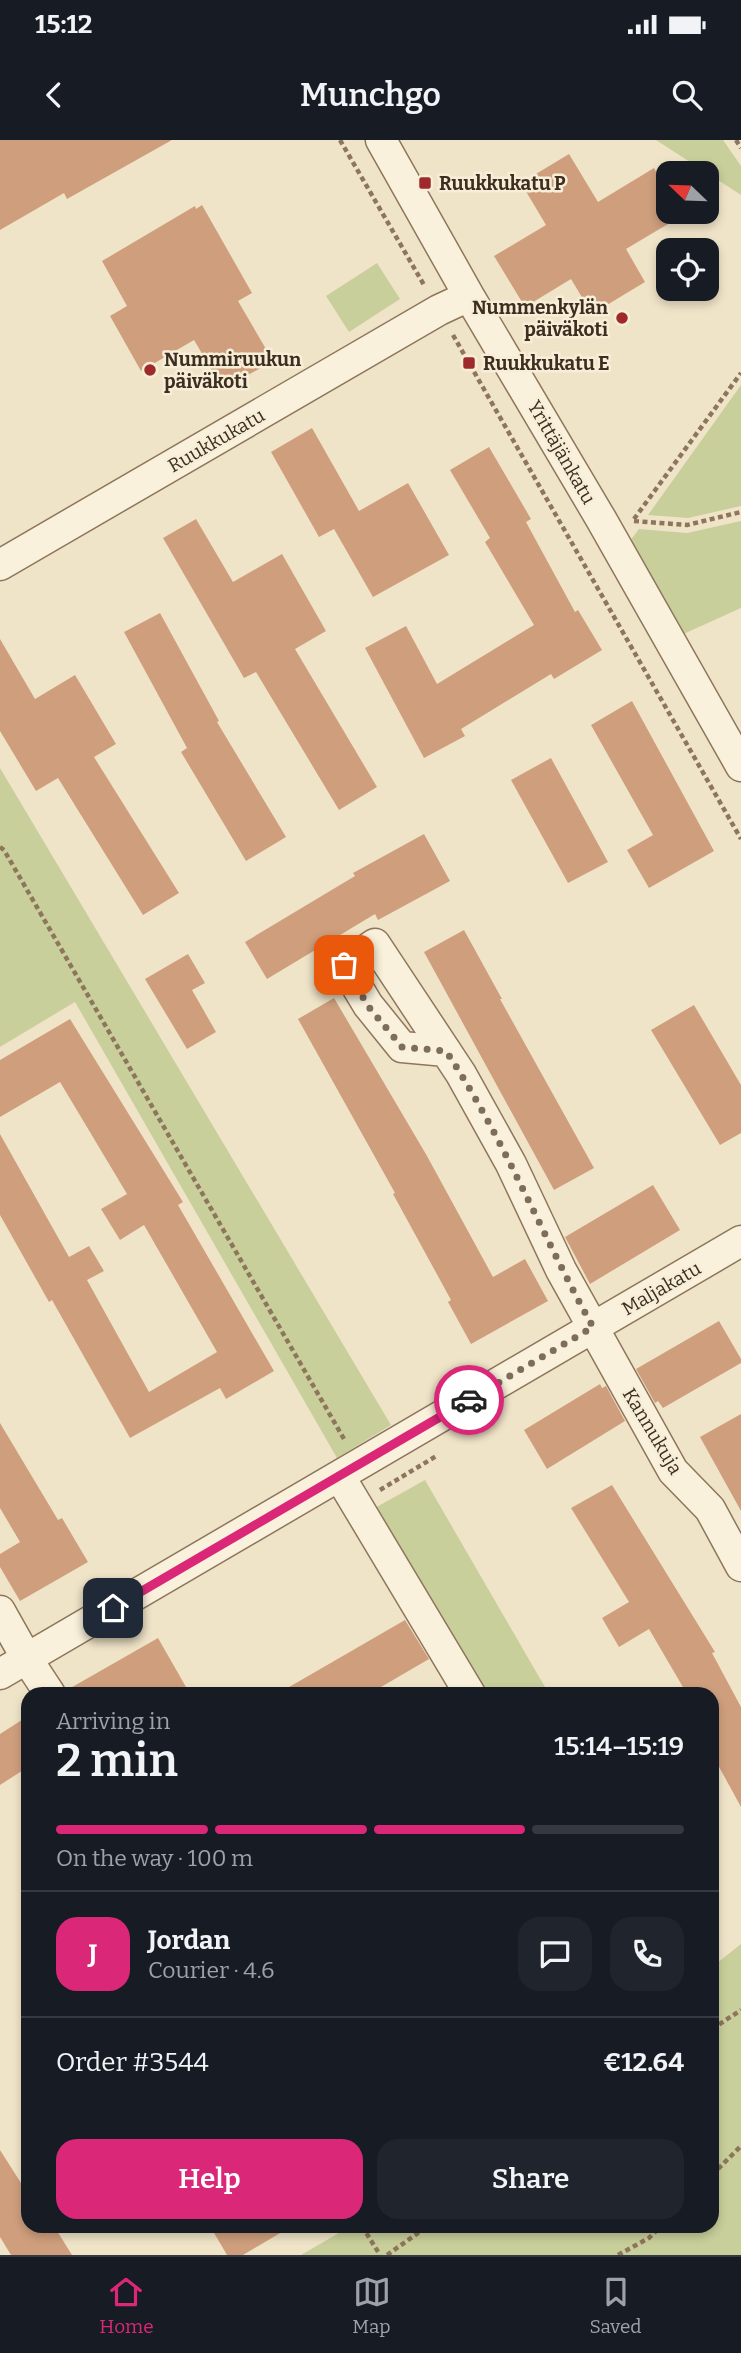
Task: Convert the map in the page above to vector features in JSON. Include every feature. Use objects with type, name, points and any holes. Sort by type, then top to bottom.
[{"type":"street","name":"Yrittäjänkatu","points":[[381,140],[741,766]]},
{"type":"street","name":"Ruukkukatu","points":[[0,565],[439,310],[469,296]]},
{"type":"street","name":"Kannukuja","points":[[446,1051],[511,1164],[561,1270],[673,1471],[710,1509],[741,1566]]},
{"type":"street","name":"Maljakatu","points":[[0,1674],[741,1241]]},
{"type":"street","points":[[350,1471],[466,1687]]},
{"type":"street","points":[[0,1611],[45,1687]]},
{"type":"path","points":[[340,140],[741,839]]},
{"type":"path","points":[[736,140],[741,148]]},
{"type":"path","points":[[586,568],[616,545],[741,373]]},
{"type":"path","points":[[633,521],[687,525],[741,512]]},
{"type":"path","points":[[0,847],[18,874],[350,1471]]},
{"type":"path","points":[[719,2024],[741,2010]]},
{"type":"path","points":[[719,2168],[741,2146]]},
{"type":"path","points":[[366,2233],[380,2255]]},
{"type":"path","points":[[387,2255],[418,2233]]},
{"type":"path","points":[[618,2255],[654,2233]]},
{"type":"green space","points":[[656,140],[723,140],[741,166],[741,195],[719,181],[719,161],[688,161]]},
{"type":"green space","points":[[377,263],[400,299],[349,332],[326,296]]},
{"type":"green space","points":[[741,385],[741,506],[688,518],[648,515]]},
{"type":"green space","points":[[741,521],[741,608],[679,636],[626,546],[639,529],[687,533]]},
{"type":"green space","points":[[0,768],[391,1425],[337,1458],[75,1002],[0,1047]]},
{"type":"green space","points":[[425,1480],[545,1687],[478,1687],[373,1509]]},
{"type":"green space","points":[[741,1944],[741,2255],[301,2255],[339,2233],[719,2233],[719,1961]]},
{"type":"building","points":[[0,140],[172,140],[67,199],[64,193],[0,230]]},
{"type":"building","points":[[569,154],[598,202],[654,168],[656,224],[668,224],[626,249],[645,282],[592,314],[571,279],[525,307],[494,256],[546,225],[521,183]]},
{"type":"building","points":[[202,205],[252,293],[238,301],[273,361],[223,389],[194,340],[141,371],[110,316],[127,306],[102,261],[195,206],[196,209]]},
{"type":"building","points":[[312,428],[359,511],[408,483],[449,555],[373,597],[334,529],[319,537],[271,452]]},
{"type":"building","points":[[489,447],[531,519],[526,522],[575,612],[578,610],[602,650],[554,679],[551,674],[461,729],[465,736],[424,758],[365,648],[406,626],[437,684],[534,625],[485,542],[490,538],[450,470]]},
{"type":"building","points":[[196,519],[233,582],[282,554],[326,631],[295,649],[377,787],[339,810],[256,672],[244,678],[163,538]]},
{"type":"building","points":[[160,613],[219,721],[217,722],[286,837],[246,861],[181,752],[187,748],[124,632]]},
{"type":"building","points":[[0,639],[35,699],[75,675],[116,744],[94,757],[179,893],[143,915],[58,778],[36,791],[0,731]]},
{"type":"building","points":[[632,701],[714,851],[649,888],[627,850],[653,835],[591,725]]},
{"type":"building","points":[[551,758],[608,862],[568,883],[511,780]]},
{"type":"building","points":[[424,834],[450,881],[378,920],[375,914],[267,979],[245,942],[355,876],[353,873]]},
{"type":"building","points":[[464,930],[594,1168],[554,1190],[424,952]]},
{"type":"building","points":[[188,954],[205,983],[192,990],[216,1032],[187,1049],[145,979]]},
{"type":"building","points":[[334,998],[427,1156],[493,1277],[525,1259],[548,1301],[471,1344],[448,1302],[451,1300],[393,1194],[395,1193],[298,1019]]},
{"type":"building","points":[[694,1005],[741,1085],[741,1133],[720,1145],[651,1030]]},
{"type":"building","points":[[70,1019],[183,1202],[178,1205],[274,1371],[226,1399],[220,1388],[130,1438],[52,1300],[49,1302],[0,1215],[0,1134],[69,1257],[89,1246],[104,1271],[87,1280],[149,1392],[217,1352],[144,1225],[120,1240],[101,1209],[127,1194],[60,1082],[0,1117],[0,1060]]},
{"type":"building","points":[[653,1185],[680,1230],[590,1284],[565,1237]]},
{"type":"building","points":[[719,1321],[741,1363],[663,1408],[658,1401],[655,1403],[636,1369]]},
{"type":"building","points":[[600,1384],[602,1388],[606,1386],[625,1421],[547,1469],[524,1430]]},
{"type":"building","points":[[741,1414],[741,1511],[700,1437]]},
{"type":"building","points":[[0,1423],[58,1520],[62,1518],[88,1562],[20,1601],[0,1567],[0,1554],[20,1542],[0,1508]]},
{"type":"building","points":[[612,1485],[715,1652],[712,1653],[741,1707],[741,1807],[719,1767],[719,1687],[683,1687],[649,1629],[619,1647],[602,1618],[629,1602],[571,1508]]},
{"type":"building","points":[[405,1620],[429,1659],[381,1687],[289,1687]]},
{"type":"building","points":[[158,1638],[186,1687],[72,1687]]},
{"type":"building","points":[[21,1720],[21,1772],[0,1785],[0,1734]]},
{"type":"building","points":[[0,2150],[21,2183],[21,2233],[58,2233],[72,2255],[11,2255],[0,2237]]},
{"type":"building","points":[[214,2233],[280,2233],[243,2255],[227,2255]]},
{"type":"way so far","points":[[344,965],[368,1006],[402,1047],[446,1051],[511,1164],[561,1270],[593,1327],[469,1400]]},
{"type":"place","name":"Ruukkukatu P","points":[[425,183]]},
{"type":"place","name":"Nummenkylän päiväkoti","points":[[622,318]]},
{"type":"place","name":"Ruukkukatu E","points":[[469,363]]},
{"type":"place","name":"Nummiruukun päiväkoti","points":[[150,370]]},
{"type":"route","points":[[113,1608],[469,1400]]}]
